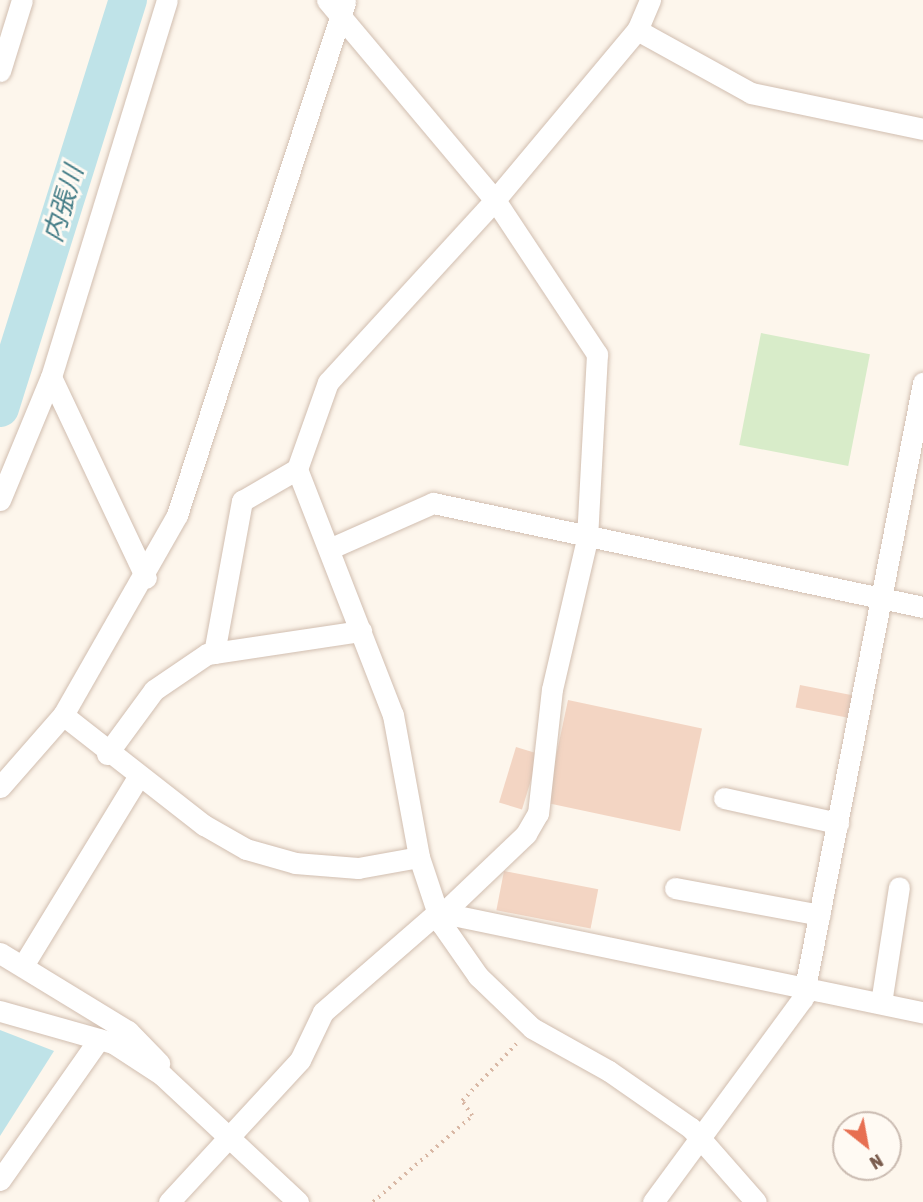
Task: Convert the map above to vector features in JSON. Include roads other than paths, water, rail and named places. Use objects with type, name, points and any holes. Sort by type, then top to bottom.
[{"type":"street","points":[[0,71],[22,0]]},
{"type":"street","points":[[0,500],[51,377],[167,0]]},
{"type":"street","points":[[214,653],[242,501],[297,469],[328,382],[495,200],[637,30],[650,0]]},
{"type":"street","points":[[169,1202],[313,1045],[323,1012],[440,913],[526,834],[538,813],[552,690],[587,539],[597,354],[495,200],[337,3]]},
{"type":"street","points":[[0,787],[63,715],[146,578],[177,515],[230,364],[337,3]]},
{"type":"street","points":[[637,30],[751,93],[923,129]]},
{"type":"street","points":[[51,377],[146,578]]},
{"type":"street","points":[[653,1202],[806,988],[923,383]]},
{"type":"street","points":[[297,469],[393,715],[419,857],[440,913],[478,976],[532,1028],[609,1071],[699,1136],[756,1202]]},
{"type":"street","points":[[329,549],[433,503],[587,539],[923,607]]},
{"type":"street","points":[[107,754],[154,690],[214,653],[360,631]]},
{"type":"street","points":[[63,715],[138,777],[246,849],[295,863],[358,868],[419,857]]},
{"type":"street","points":[[24,964],[138,777]]},
{"type":"street","points":[[724,798],[838,823]]},
{"type":"street","points":[[881,1003],[899,887]]},
{"type":"street","points":[[675,888],[820,915]]},
{"type":"street","points":[[440,913],[923,1012]]},
{"type":"street","points":[[0,953],[24,964],[128,1031],[162,1075],[298,1202]]},
{"type":"street","points":[[0,1011],[99,1039],[162,1075]]},
{"type":"street","points":[[0,1180],[99,1039]]},
{"type":"water","points":[[0,1030],[54,1051],[0,1136]]},
{"type":"waterway","name":"内張川","points":[[0,408],[128,0]]}]
